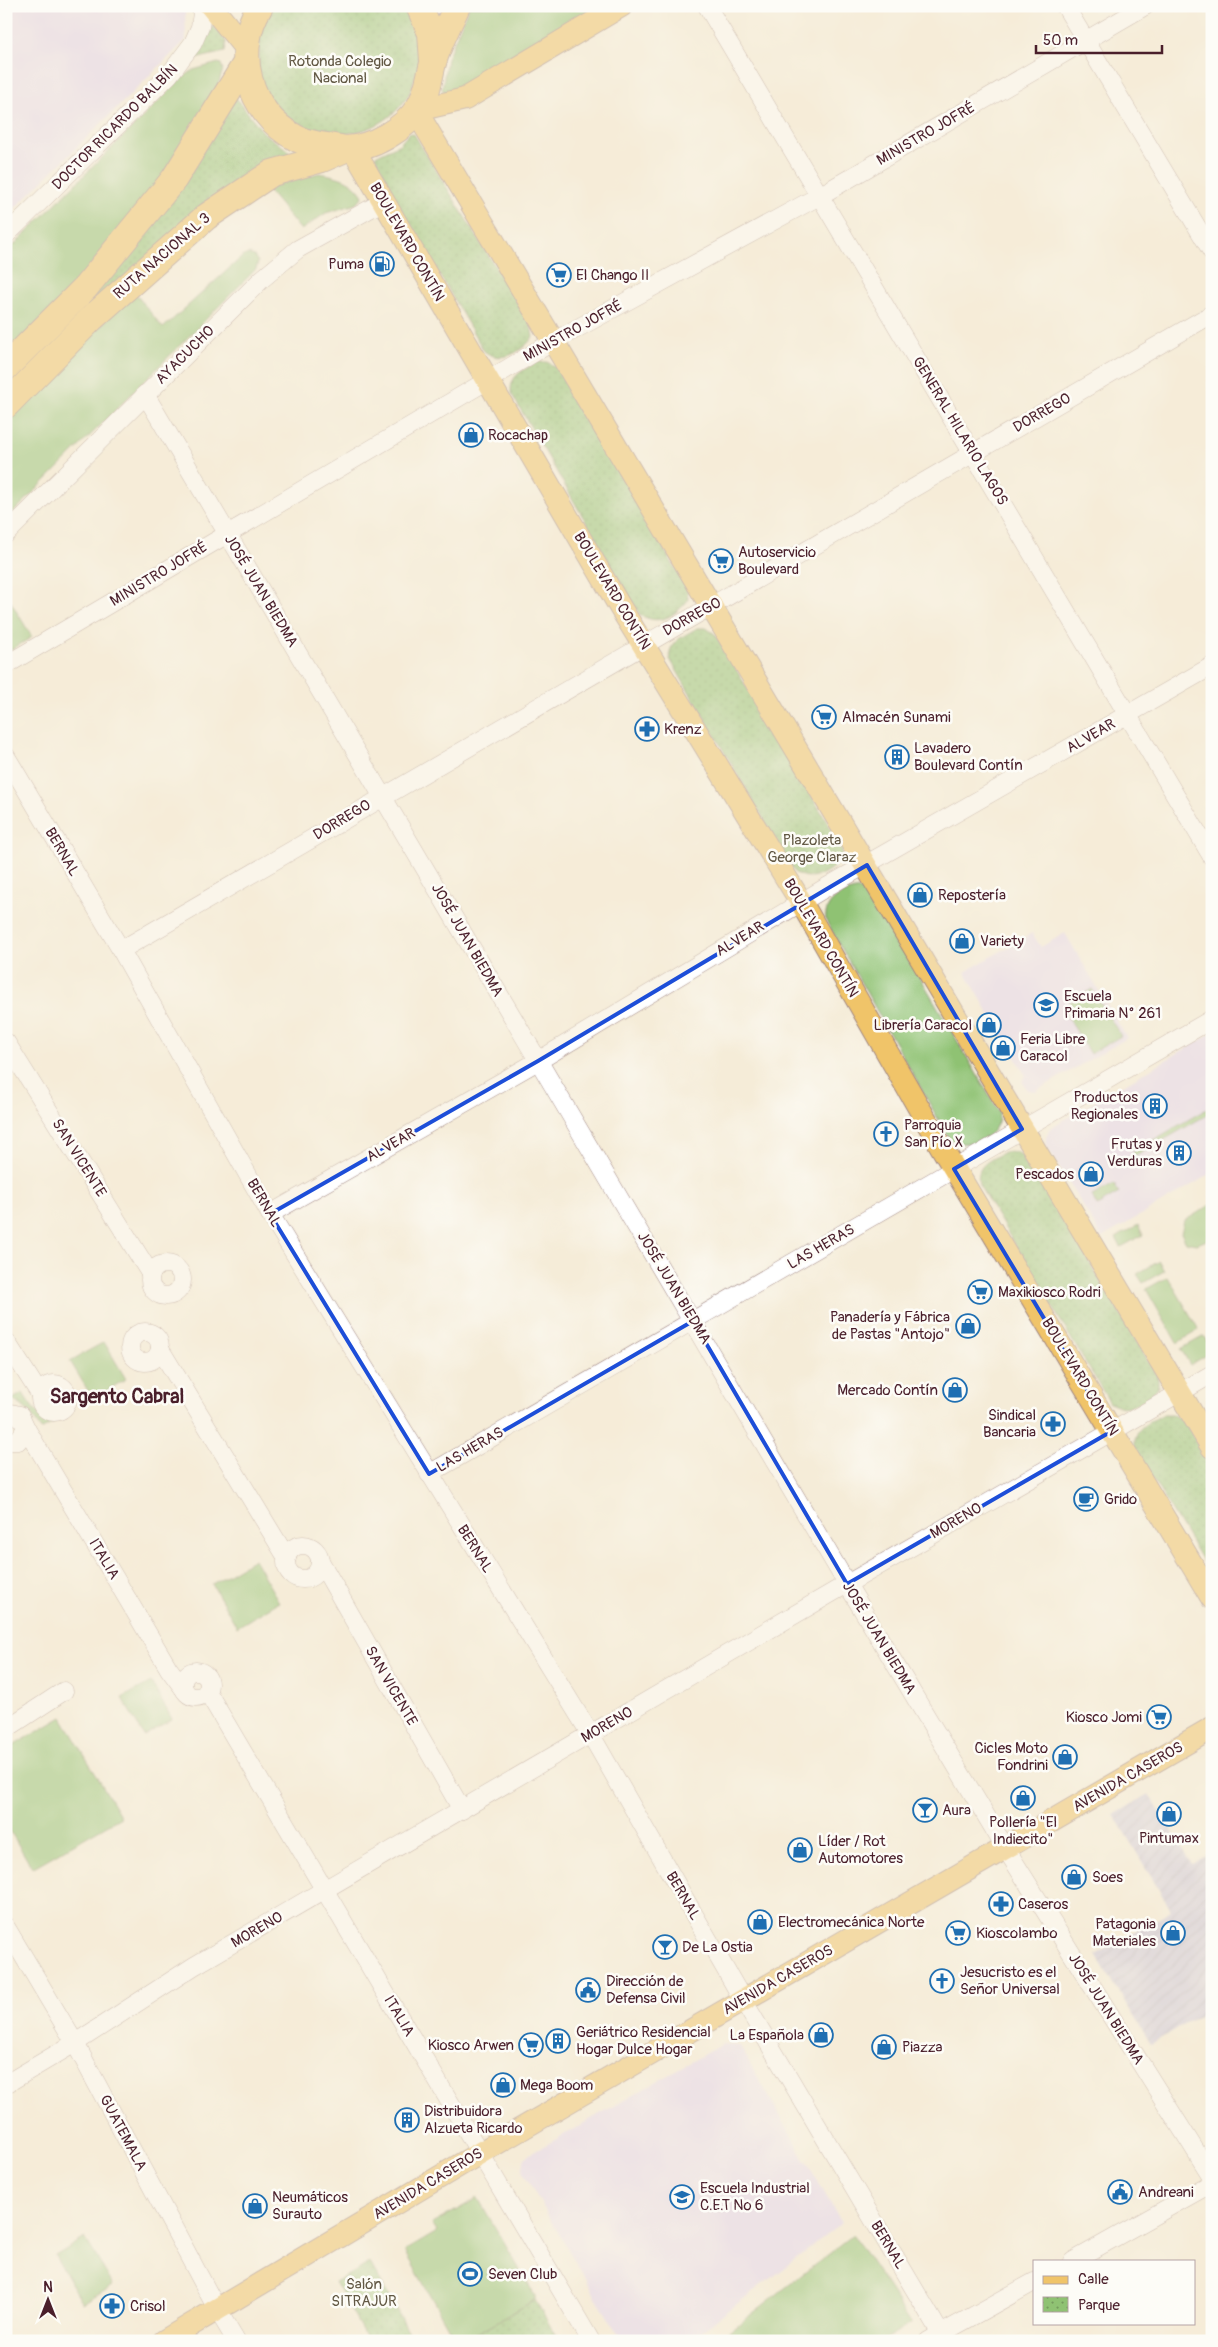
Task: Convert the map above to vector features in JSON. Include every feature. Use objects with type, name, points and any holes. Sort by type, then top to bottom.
[{"type":"highway","name":"RUTA NACIONAL 3","points":[[260,6],[252,19],[246,56],[248,76],[258,101],[275,123],[297,139],[349,149]]},
{"type":"highway","points":[[349,149],[382,138],[404,123],[417,110],[430,80],[433,62],[431,33],[419,6]]},
{"type":"highway","points":[[433,62],[457,6]]},
{"type":"highway","name":"RUTA NACIONAL 3","points":[[6,367],[85,288],[174,179],[246,56]]},
{"type":"highway","name":"RUTA NACIONAL 3","points":[[6,405],[91,319],[206,217],[272,174],[349,149]]},
{"type":"main road","points":[[212,6],[246,56]]},
{"type":"main road","points":[[621,6],[465,99],[417,110],[1212,1447]]},
{"type":"main road","name":"BOULEVARD CONTÍN","points":[[349,149],[384,201],[620,607],[801,902],[954,1169],[1212,1598]]},
{"type":"main road","name":"AVENIDA CASEROS","points":[[164,2341],[743,2000],[1212,1728]]},
{"type":"street","name":"DOCTOR RICARDO BALBÍN","points":[[6,235],[169,75],[193,43],[200,27],[203,6]]},
{"type":"street","name":"GENERAL HILARIO LAGOS","points":[[707,6],[821,195],[1212,857]]},
{"type":"street","points":[[1065,6],[1212,252]]},
{"type":"street","name":"MINISTRO JOFRÉ","points":[[6,665],[554,341],[821,195],[1145,6]]},
{"type":"street","name":"AYACUCHO","points":[[6,534],[262,279],[298,249],[384,201]]},
{"type":"street","name":"DORREGO","points":[[121,950],[1212,314]]},
{"type":"street","name":"JOSÉ JUAN BIEDMA","points":[[146,394],[847,1584],[1006,1849],[1212,2177]]},
{"type":"street","name":"ALVEAR","points":[[270,1214],[538,1061],[801,902],[1212,666]]},
{"type":"street","name":"BERNAL","points":[[6,756],[121,950],[270,1214],[590,1735],[938,2338]]},
{"type":"street","name":"LAS HERAS","points":[[429,1474],[1212,1019]]},
{"type":"street","name":"SAN VICENTE","points":[[6,1042],[151,1275]]},
{"type":"street","points":[[6,1341],[40,1396]]},
{"type":"street","points":[[160,1349],[287,1558],[289,1571],[303,1578],[313,1575],[319,1567],[320,1561]]},
{"type":"street","name":"MORENO","points":[[6,2084],[75,2044],[194,1966],[326,1891],[847,1584],[1212,1374]]},
{"type":"street","name":"ITALIA","points":[[6,1412],[20,1415],[169,1669],[184,1689],[185,1677],[191,1672],[200,1671],[209,1680],[208,1691],[591,2341]]},
{"type":"street","points":[[6,1441],[18,1441],[26,1428]]},
{"type":"street","name":"SAN VICENTE","points":[[287,1558],[295,1547],[306,1545],[316,1551],[462,1810]]},
{"type":"street","points":[[6,1729],[64,1691]]},
{"type":"street","name":"GUATEMALA","points":[[6,1927],[75,2044],[236,2341]]},
{"type":"street","points":[[1075,2260],[1212,2183]]},
{"type":"street","points":[[938,2338],[1033,2283]]},
{"type":"highlighted area","points":[[867,865],[1022,1129],[954,1169],[1112,1431],[847,1584],[693,1321],[429,1474],[270,1214],[538,1061]]},
{"type":"shaded area","points":[[6,6],[181,6],[185,11],[186,40],[6,217]]},
{"type":"shaded area","name":"Escuela Primaria N° 261","points":[[1032,933],[1041,947],[1065,933],[1127,1038],[1036,1091],[1027,1090],[1022,1081],[1026,1076],[965,972]]},
{"type":"shaded area","points":[[1212,1033],[1212,1173],[1102,1238],[1048,1148],[1046,1138],[1050,1128]]},
{"type":"shaded area","name":"Patagonia Materiales","points":[[1149,1794],[1192,1864],[1212,1852],[1212,2008],[1151,2044],[1096,1955],[1171,1910],[1114,1815]]},
{"type":"shaded area","name":"Escuela Industrial C.E.T Nº 6","points":[[722,2044],[740,2046],[842,2223],[689,2341],[622,2341],[522,2171],[525,2157]]},
{"type":"green space","name":"Rotonda Colegio Nacional","points":[[270,6],[404,6],[413,22],[419,50],[418,69],[408,96],[396,111],[381,122],[365,130],[329,134],[311,130],[295,122],[280,111],[270,99],[263,90],[258,76],[260,28]]},
{"type":"green space","points":[[469,6],[608,6],[466,91],[447,93],[442,90],[447,58]]},
{"type":"green space","points":[[213,26],[226,41],[225,52],[195,59],[195,53]]},
{"type":"green space","points":[[218,63],[221,64],[223,70],[217,88],[167,171],[72,289],[6,354],[6,253],[179,81],[193,70]]},
{"type":"green space","points":[[236,98],[264,133],[289,151],[288,155],[95,301],[89,303],[90,297]]},
{"type":"green space","points":[[409,133],[414,134],[531,325],[533,337],[517,352],[504,357],[497,357],[484,351],[371,158],[400,144]]},
{"type":"green space","points":[[319,173],[344,179],[359,190],[363,196],[356,204],[326,213],[301,230],[265,187]]},
{"type":"green space","points":[[248,254],[254,256],[258,262],[256,269],[6,520],[6,421],[134,292],[163,328],[242,257]]},
{"type":"green space","points":[[537,362],[547,362],[557,368],[687,588],[688,600],[678,611],[667,618],[654,620],[640,615],[511,393],[515,377]]},
{"type":"green space","points":[[6,594],[32,637],[6,653]]},
{"type":"green space","name":"Plazoleta George Claraz","points":[[697,628],[706,628],[715,634],[841,845],[843,856],[828,871],[809,877],[795,873],[670,659],[671,648],[674,644]]},
{"type":"green space","points":[[861,889],[871,893],[999,1112],[995,1128],[983,1139],[966,1143],[950,1140],[826,921],[828,908],[836,898],[848,892]]},
{"type":"green space","points":[[1092,989],[1121,1036],[1090,1054],[1062,1007]]},
{"type":"green space","points":[[1212,1107],[1212,1112],[1136,1156],[1132,1155],[1133,1152]]},
{"type":"green space","points":[[1004,1152],[1016,1152],[1027,1158],[1158,1377],[1158,1387],[1142,1401],[1123,1407],[1110,1403],[979,1185],[979,1173],[984,1164]]},
{"type":"green space","points":[[1114,1184],[1119,1193],[1097,1206],[1092,1196]]},
{"type":"green space","points":[[1212,1204],[1212,1238],[1197,1244],[1186,1242],[1181,1233],[1184,1221]]},
{"type":"green space","points":[[1138,1225],[1143,1235],[1121,1247],[1116,1238]]},
{"type":"green space","points":[[1159,1261],[1164,1271],[1143,1283],[1137,1274]]},
{"type":"green space","points":[[1168,1277],[1199,1330],[1177,1343],[1146,1289]]},
{"type":"green space","points":[[1204,1336],[1212,1352],[1190,1365],[1181,1349]]},
{"type":"green space","points":[[104,1342],[126,1379],[93,1399],[70,1361]]},
{"type":"green space","points":[[23,1393],[37,1412],[51,1419],[58,1420],[41,1430],[25,1408],[11,1400]]},
{"type":"green space","points":[[1162,1415],[1173,1415],[1184,1421],[1212,1467],[1212,1577],[1135,1450],[1138,1431],[1145,1424]]},
{"type":"green space","points":[[254,1559],[279,1602],[237,1627],[212,1584]]},
{"type":"green space","points":[[151,1682],[172,1719],[144,1736],[122,1698]]},
{"type":"green space","points":[[62,1717],[121,1817],[32,1868],[6,1824],[6,1750]]},
{"type":"green space","name":"Seven Club","points":[[478,2198],[535,2296],[535,2300],[463,2341],[456,2341],[405,2251],[437,2232],[432,2224]]},
{"type":"green space","points":[[853,2235],[911,2323],[882,2341],[717,2341]]},
{"type":"green space","points":[[85,2238],[113,2285],[83,2303],[55,2256]]},
{"type":"green space","name":"Salón SITRAJUR","points":[[370,2263],[414,2341],[368,2341],[335,2282]]},
{"type":"green space","points":[[535,2300],[559,2341],[463,2341]]},
{"type":"place","name":"Puma","points":[[382,264]]},
{"type":"place","name":"El Chango II","points":[[559,275]]},
{"type":"place","name":"Rocachap","points":[[471,435]]},
{"type":"place","name":"Autoservicio Boulevard","points":[[721,561]]},
{"type":"place","name":"Almacén Sunami","points":[[824,717]]},
{"type":"place","name":"Krenz","points":[[647,729]]},
{"type":"place","name":"Lavadero Boulevard Contín","points":[[897,757]]},
{"type":"place","name":"Repostería","points":[[920,895]]},
{"type":"place","name":"Variety","points":[[962,941]]},
{"type":"place","name":"Escuela Primaria N° 261","points":[[1046,1005]]},
{"type":"place","name":"Librería Caracol","points":[[989,1025]]},
{"type":"place","name":"Feria Libre Caracol","points":[[1003,1048]]},
{"type":"place","name":"Productos Regionales","points":[[1155,1106]]},
{"type":"place","name":"Parroquia San Pío X","points":[[886,1134]]},
{"type":"place","name":"Frutas y Verduras","points":[[1179,1153]]},
{"type":"place","name":"Pescados","points":[[1091,1174]]},
{"type":"place","name":"Maxikiosco Rodri","points":[[980,1292]]},
{"type":"place","name":"Panadería y Fábrica de Pastas \"Antojo\"","points":[[968,1326]]},
{"type":"place","name":"Mercado Contín","points":[[955,1390]]},
{"type":"place","name":"Sindical Bancaria","points":[[1053,1424]]},
{"type":"place","name":"Grido","points":[[1086,1499]]},
{"type":"place","name":"Kiosco Jomi","points":[[1159,1717]]},
{"type":"place","name":"Cicles Moto Fondrini","points":[[1065,1757]]},
{"type":"place","name":"Pollería \"El Indiecito\"","points":[[1023,1798]]},
{"type":"place","name":"Aura","points":[[925,1810]]},
{"type":"place","name":"Pintumax","points":[[1169,1814]]},
{"type":"place","name":"Líder / Rot Automotores","points":[[800,1850]]},
{"type":"place","name":"Soes","points":[[1074,1877]]},
{"type":"place","name":"Caseros","points":[[1001,1904]]},
{"type":"place","name":"Electromecánica Norte","points":[[760,1922]]},
{"type":"place","name":"Kioscolambo","points":[[958,1933]]},
{"type":"place","name":"Patagonia Materiales","points":[[1173,1933]]},
{"type":"place","name":"De La Ostia","points":[[665,1947]]},
{"type":"place","name":"Jesucristo es el Señor Universal","points":[[942,1981]]},
{"type":"place","name":"Dirección de Defensa Civil","points":[[588,1990]]},
{"type":"place","name":"La Española","points":[[821,2035]]},
{"type":"place","name":"Geriátrico Residencial Hogar Dulce Hogar","points":[[558,2041]]},
{"type":"place","name":"Kiosco Arwen","points":[[531,2045]]},
{"type":"place","name":"Piazza","points":[[884,2047]]},
{"type":"place","name":"Mega Boom","points":[[503,2085]]},
{"type":"place","name":"Distribuidora Alzueta Ricardo","points":[[407,2120]]},
{"type":"place","name":"Andreani","points":[[1120,2192]]},
{"type":"place","name":"Escuela Industrial C.E.T Nº 6","points":[[682,2197]]},
{"type":"place","name":"Neumáticos Surauto","points":[[255,2206]]},
{"type":"place","name":"Seven Club","points":[[470,2274]]},
{"type":"place","name":"Crisol","points":[[112,2306]]},
{"type":"district","name":"Sargento Cabral","points":[[117,1396]]}]
